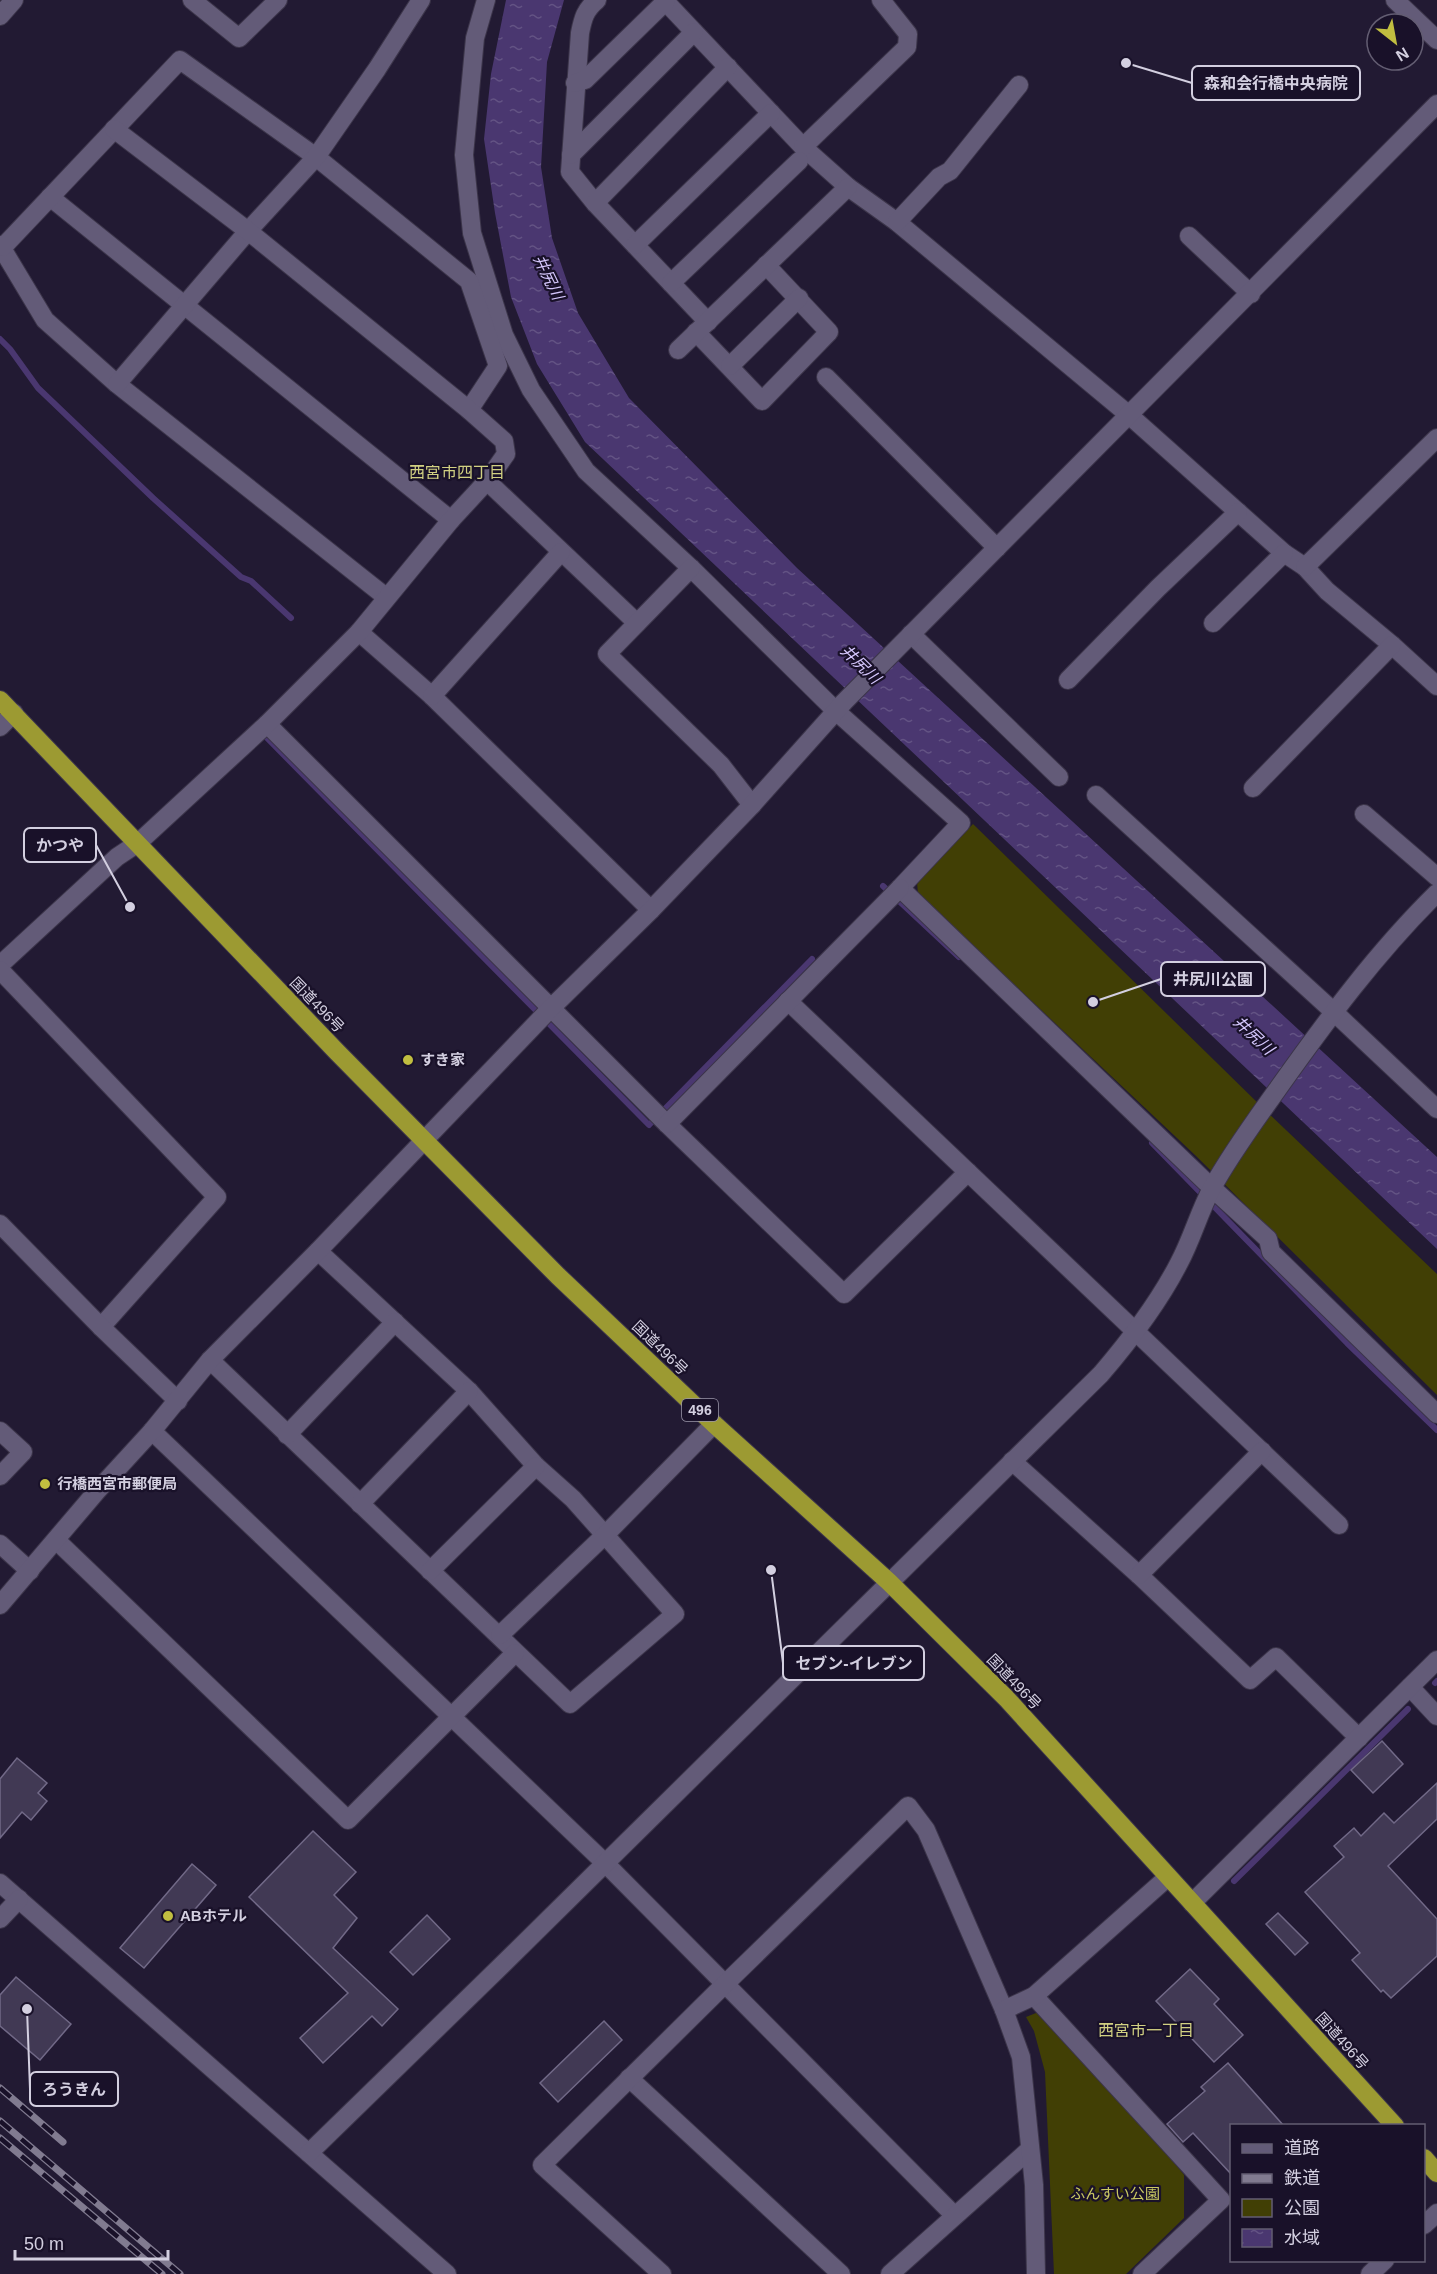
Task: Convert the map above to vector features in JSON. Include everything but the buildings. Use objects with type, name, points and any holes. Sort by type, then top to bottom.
[{"type":"highway","name":"国道496号","points":[[0,700],[337,1052],[558,1276],[714,1424],[889,1582],[1006,1698],[1393,2124]]},
{"type":"highway","points":[[1425,2159],[1437,2173]]},
{"type":"street","points":[[0,16],[14,0]]},
{"type":"street","points":[[192,0],[239,38],[278,0]]},
{"type":"street","points":[[117,384],[248,231],[316,157],[421,0]]},
{"type":"street","points":[[486,0],[475,38],[464,155],[472,233],[504,335],[531,390],[586,471],[841,707],[961,823],[667,1124]]},
{"type":"street","points":[[597,0],[583,16],[575,83],[570,172],[595,203],[671,284],[730,366],[762,402],[829,332],[766,265]]},
{"type":"street","points":[[1395,0],[1437,40]]},
{"type":"street","points":[[575,83],[585,80],[665,1],[771,113],[801,154],[897,222],[1129,415],[1284,553],[1305,567],[1327,591],[1437,686]]},
{"type":"street","points":[[671,284],[907,47],[908,34],[890,3]]},
{"type":"street","points":[[571,155],[694,32]]},
{"type":"street","points":[[386,597],[117,384],[45,320],[1,246],[180,60],[316,157],[468,281],[498,366],[469,410]]},
{"type":"street","points":[[595,203],[728,67]]},
{"type":"street","points":[[897,222],[939,177],[950,171],[1019,84]]},
{"type":"street","points":[[0,1605],[97,1491],[178,1401],[210,1360],[550,1009],[651,910],[908,638],[1437,104]]},
{"type":"street","points":[[634,245],[771,113]]},
{"type":"street","points":[[0,965],[117,857],[138,843],[267,724],[359,632],[451,520],[487,481],[506,454],[504,441],[469,410],[248,231],[114,129]]},
{"type":"street","points":[[678,350],[848,187]]},
{"type":"street","points":[[50,197],[451,520]]},
{"type":"street","points":[[1189,236],[1251,294]]},
{"type":"street","points":[[730,366],[799,298]]},
{"type":"street","points":[[826,376],[997,548]]},
{"type":"street","points":[[1305,567],[1437,438]]},
{"type":"street","points":[[487,481],[638,622]]},
{"type":"street","points":[[1068,680],[1158,588],[1238,512]]},
{"type":"street","points":[[432,696],[561,552]]},
{"type":"street","points":[[1213,623],[1284,553]]},
{"type":"street","points":[[691,568],[607,654],[721,765],[752,805]]},
{"type":"street","points":[[359,632],[432,696],[651,910]]},
{"type":"street","points":[[908,638],[1059,777]]},
{"type":"street","points":[[1252,788],[1392,645]]},
{"type":"street","points":[[0,727],[14,713]]},
{"type":"street","points":[[267,724],[550,1009],[844,1294],[968,1172]]},
{"type":"street","points":[[1096,795],[1437,1109]]},
{"type":"street","points":[[1364,814],[1437,877]]},
{"type":"street","points":[[900,888],[1268,1239],[1271,1252],[1437,1414]]},
{"type":"street","points":[[309,2153],[1101,1374],[1136,1333],[1159,1300],[1180,1262],[1212,1188],[1319,1030],[1405,924],[1437,893]]},
{"type":"street","points":[[0,970],[217,1197],[101,1327]]},
{"type":"street","points":[[788,1001],[1340,1525]]},
{"type":"street","points":[[0,1224],[101,1327],[178,1401]]},
{"type":"street","points":[[210,1360],[570,1704],[675,1614],[573,1499],[536,1466],[469,1390],[318,1251]]},
{"type":"street","points":[[287,1435],[395,1322]]},
{"type":"street","points":[[360,1503],[469,1390]]},
{"type":"street","points":[[500,1635],[605,1535],[714,1424]]},
{"type":"street","points":[[0,1431],[23,1452],[0,1476]]},
{"type":"street","points":[[152,1431],[604,1862],[723,1985],[954,2215]]},
{"type":"street","points":[[1139,1575],[1262,1451]]},
{"type":"street","points":[[1012,1461],[1139,1575],[1250,1680],[1276,1657],[1359,1738]]},
{"type":"street","points":[[430,1571],[536,1466]]},
{"type":"street","points":[[56,1540],[348,1820],[515,1653]]},
{"type":"street","points":[[0,1544],[30,1571]]},
{"type":"street","points":[[1192,1903],[1437,1660]]},
{"type":"street","points":[[1410,1687],[1437,1716]]},
{"type":"street","points":[[662,2274],[542,2165],[908,1806],[926,1830],[1004,2010],[1021,2057],[1034,2185],[1036,2274]]},
{"type":"street","points":[[1004,2010],[1034,1996],[1168,1877]]},
{"type":"street","points":[[0,1883],[447,2274]]},
{"type":"street","points":[[0,1919],[19,1899]]},
{"type":"street","points":[[1034,1996],[1221,2200],[1142,2274]]},
{"type":"street","points":[[629,2078],[841,2274]]},
{"type":"street","points":[[890,2274],[1029,2150]]},
{"type":"street","points":[[1425,2224],[1437,2213]]},
{"type":"street","points":[[1370,2274],[1383,2262]]},
{"type":"green space","points":[[973,824],[1264,1109],[1437,1274],[1437,1395],[1195,1155],[918,894],[917,882]]},
{"type":"green space","name":"ふんすい公園","points":[[1041,2011],[1138,2117],[1184,2175],[1184,2218],[1126,2274],[1054,2274],[1045,2072],[1034,2031],[1026,2017]]},
{"type":"water","name":"井尻川","points":[[506,0],[564,0],[547,62],[541,167],[552,238],[578,313],[629,398],[797,568],[1437,1157],[1437,1249],[585,442],[537,364],[511,297],[495,213],[484,139],[491,74]]},
{"type":"waterway","points":[[0,339],[38,388],[153,498],[241,577],[251,581],[291,618]]},
{"type":"waterway","points":[[267,738],[649,1125],[812,959]]},
{"type":"waterway","points":[[883,886],[959,957]]},
{"type":"waterway","points":[[1152,1143],[1347,1343],[1437,1430]]},
{"type":"waterway","points":[[1234,1881],[1408,1709]]},
{"type":"railway","points":[[0,2088],[63,2142]]},
{"type":"railway","points":[[0,2121],[180,2274]]},
{"type":"railway","points":[[0,2138],[162,2274]]},
{"type":"place","name":"森和会行橋中央病院","points":[[1126,63]]},
{"type":"place","name":"かつや","points":[[130,907]]},
{"type":"place","name":"井尻川公園","points":[[1093,1002]]},
{"type":"place","name":"すき家","points":[[408,1060]]},
{"type":"place","name":"行橋西宮市郵便局","points":[[45,1484]]},
{"type":"place","name":"セブン-イレブン","points":[[771,1570]]},
{"type":"place","name":"ABホテル","points":[[168,1916]]},
{"type":"place","name":"ろうきん","points":[[27,2009]]},
{"type":"district","name":"西宮市四丁目","points":[[457,472]]},
{"type":"district","name":"西宮市一丁目","points":[[1146,2030]]}]
